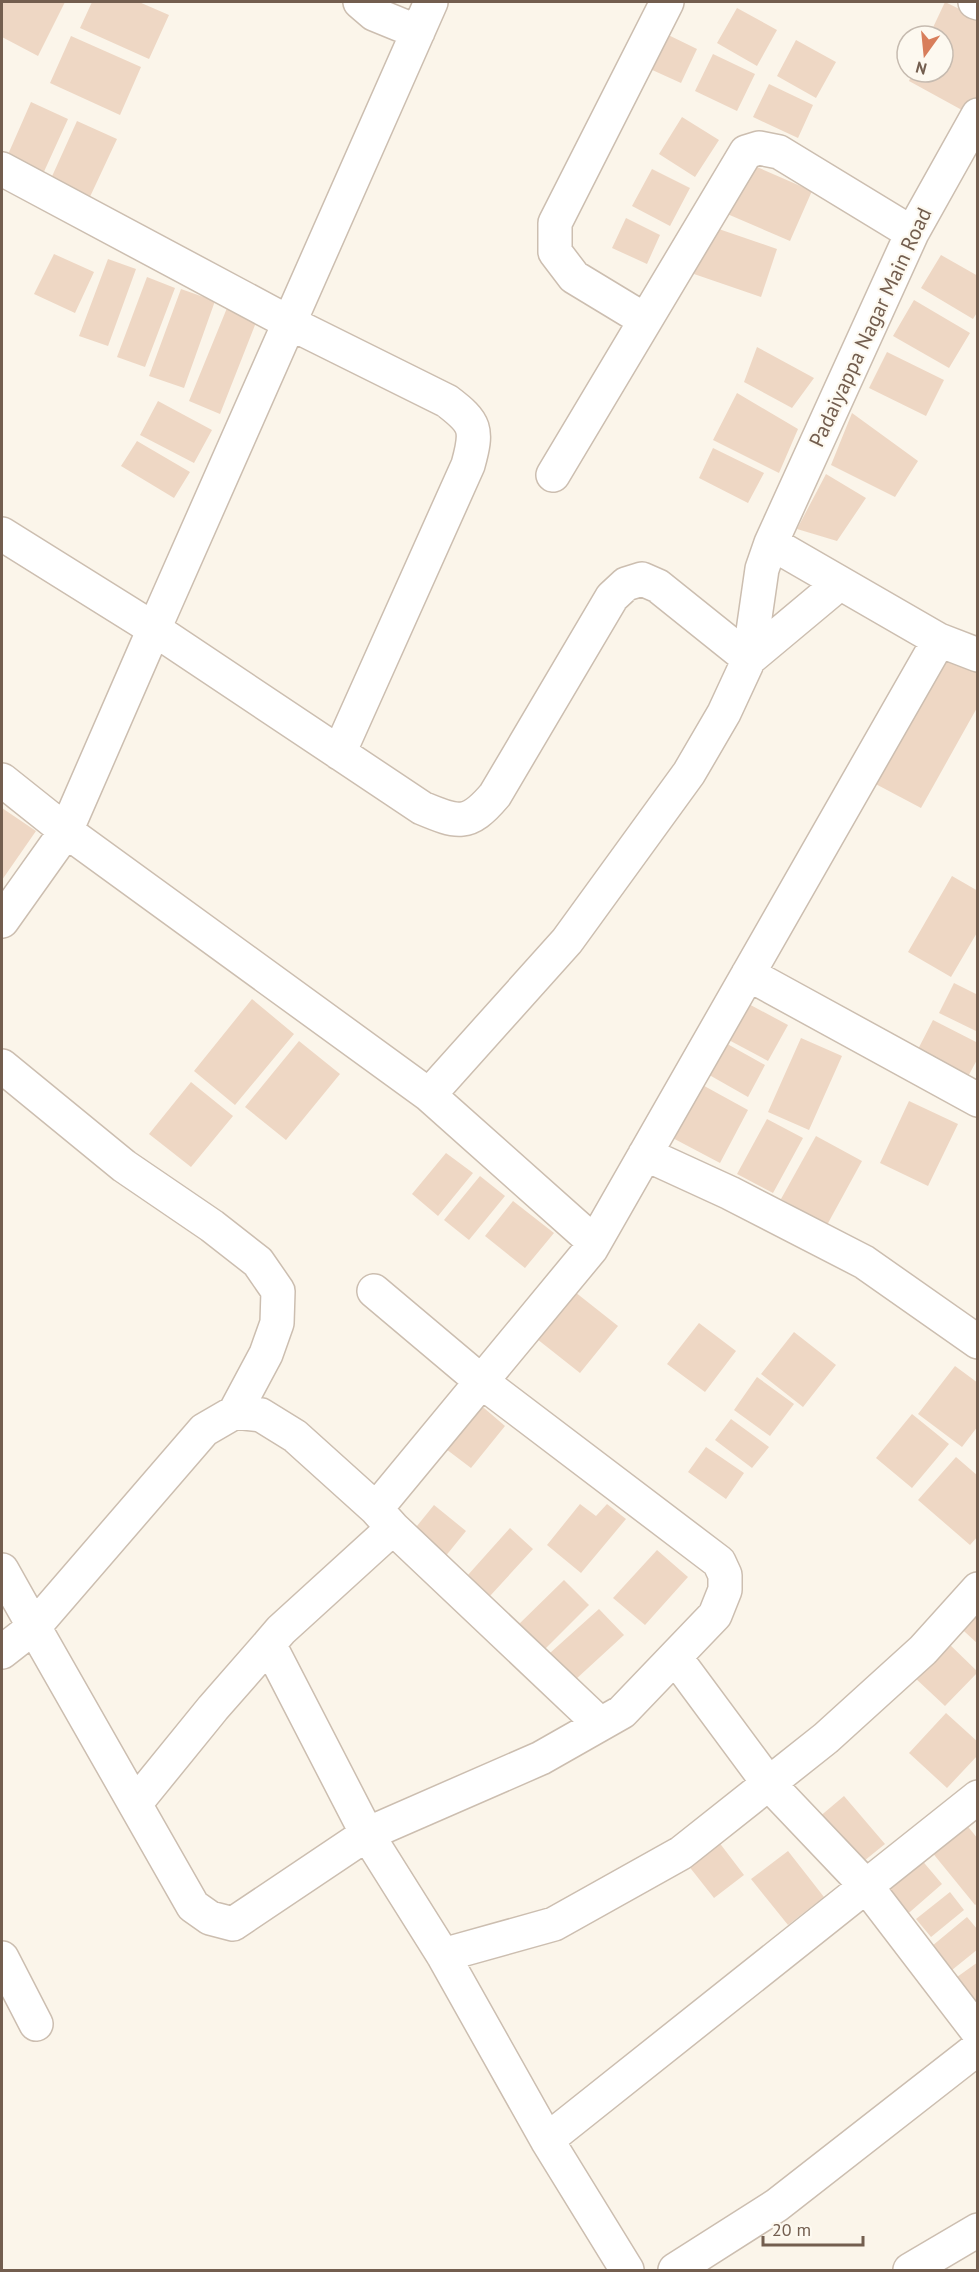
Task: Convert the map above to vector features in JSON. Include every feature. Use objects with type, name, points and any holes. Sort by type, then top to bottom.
[{"type":"street","points":[[360,2],[374,14],[418,32]]},
{"type":"street","points":[[2,921],[66,831],[431,2]]},
{"type":"street","points":[[645,320],[574,277],[555,252],[555,223],[667,2]]},
{"type":"street","name":"Padaiyappa Nagar Main Road","points":[[749,659],[762,569],[771,543],[912,233],[978,115]]},
{"type":"street","points":[[553,475],[746,152],[759,148],[779,152],[912,233]]},
{"type":"street","points":[[2,169],[290,323],[447,401],[464,414],[474,428],[473,447],[468,465],[339,753]]},
{"type":"street","points":[[2,534],[154,629],[422,808],[442,817],[462,820],[480,812],[495,795],[612,597],[626,584],[642,579],[657,586],[749,659]]},
{"type":"street","points":[[771,543],[939,640],[978,655]]},
{"type":"street","points":[[429,1095],[573,932],[689,773],[724,713],[749,659],[840,583]]},
{"type":"street","points":[[135,1804],[213,1708],[281,1630],[384,1519],[482,1382],[591,1249],[939,640]]},
{"type":"street","points":[[2,780],[66,831],[429,1095],[594,1242]]},
{"type":"street","points":[[748,974],[978,1100]]},
{"type":"street","points":[[2,1066],[124,1166],[212,1226],[258,1262],[278,1291],[277,1323],[266,1354],[235,1412],[204,1430],[34,1627],[2,1652]]},
{"type":"street","points":[[645,1154],[730,1193],[864,1262],[978,1342]]},
{"type":"street","points":[[2,1570],[193,1906],[210,1918],[232,1924],[367,1834],[541,1758],[622,1712],[715,1615],[725,1590],[725,1575],[719,1562],[482,1382],[374,1291]]},
{"type":"street","points":[[235,1412],[261,1415],[295,1436],[600,1724]]},
{"type":"street","points":[[443,1955],[554,1924],[681,1852],[826,1738],[923,1650],[978,1588]]},
{"type":"street","points":[[269,1644],[367,1834],[443,1955],[547,2140],[627,2271]]},
{"type":"street","points":[[675,1657],[769,1784],[867,1887],[978,2032]]},
{"type":"street","points":[[547,2140],[978,1797]]},
{"type":"street","points":[[2,1958],[36,2024]]},
{"type":"street","points":[[675,2271],[777,2205],[978,2048]]},
{"type":"street","points":[[910,2271],[978,2230]]},
{"type":"building","points":[[2,2],[65,2],[38,56],[2,37]]},
{"type":"building","points":[[92,2],[139,2],[169,15],[149,59],[80,28]]},
{"type":"building","points":[[945,2],[978,18],[978,103],[971,115],[914,84],[955,84],[955,24],[935,24]]},
{"type":"building","points":[[737,8],[777,30],[757,66],[717,43]]},
{"type":"building","points":[[656,29],[697,49],[681,83],[639,64]]},
{"type":"building","points":[[71,36],[141,67],[120,115],[50,83]]},
{"type":"building","points":[[796,40],[836,62],[816,98],[777,76]]},
{"type":"building","points":[[713,54],[755,74],[737,111],[695,91]]},
{"type":"building","points":[[769,84],[813,105],[798,138],[753,117]]},
{"type":"building","points":[[31,102],[68,119],[42,176],[6,159]]},
{"type":"building","points":[[682,117],[719,140],[695,177],[659,154]]},
{"type":"building","points":[[77,121],[117,139],[88,201],[49,183]]},
{"type":"building","points":[[748,163],[812,191],[790,241],[725,213]]},
{"type":"building","points":[[652,169],[690,188],[670,226],[632,206]]},
{"type":"building","points":[[626,218],[660,235],[647,264],[612,248]]},
{"type":"building","points":[[710,226],[777,249],[761,297],[694,274]]},
{"type":"building","points":[[54,254],[94,272],[75,313],[34,294]]},
{"type":"building","points":[[941,255],[978,276],[978,311],[973,319],[921,288]]},
{"type":"building","points":[[108,259],[136,269],[108,346],[79,336]]},
{"type":"building","points":[[147,277],[175,288],[145,367],[117,357]]},
{"type":"building","points":[[181,289],[215,301],[184,388],[149,376]]},
{"type":"building","points":[[914,300],[970,333],[949,368],[893,336]]},
{"type":"building","points":[[227,308],[257,320],[220,414],[189,401]]},
{"type":"building","points":[[757,347],[814,378],[792,408],[744,382]]},
{"type":"building","points":[[887,352],[944,380],[926,416],[869,388]]},
{"type":"building","points":[[737,393],[798,429],[779,473],[713,440]]},
{"type":"building","points":[[158,401],[212,430],[194,463],[140,435]]},
{"type":"building","points":[[852,413],[918,461],[895,497],[831,465]]},
{"type":"building","points":[[137,441],[190,472],[174,498],[121,466]]},
{"type":"building","points":[[713,448],[764,473],[748,503],[699,478]]},
{"type":"building","points":[[826,474],[866,498],[837,541],[797,529]]},
{"type":"building","points":[[944,648],[978,666],[978,706],[921,808],[870,781]]},
{"type":"building","points":[[2,808],[36,831],[2,880]]},
{"type":"building","points":[[952,876],[978,891],[978,931],[951,977],[908,952]]},
{"type":"building","points":[[954,983],[978,995],[978,1032],[939,1013]]},
{"type":"building","points":[[252,999],[294,1034],[235,1105],[194,1071]]},
{"type":"building","points":[[745,1002],[788,1025],[768,1061],[725,1038]]},
{"type":"building","points":[[933,1020],[978,1043],[978,1058],[964,1084],[913,1059]]},
{"type":"building","points":[[801,1038],[842,1056],[809,1130],[768,1112]]},
{"type":"building","points":[[299,1041],[340,1074],[286,1140],[245,1107]]},
{"type":"building","points":[[722,1041],[765,1065],[748,1097],[704,1072]]},
{"type":"building","points":[[191,1082],[233,1116],[191,1167],[149,1134]]},
{"type":"building","points":[[697,1082],[748,1110],[720,1163],[667,1135]]},
{"type":"building","points":[[909,1101],[958,1124],[928,1186],[880,1163]]},
{"type":"building","points":[[767,1119],[803,1138],[773,1193],[737,1174]]},
{"type":"building","points":[[816,1136],[862,1161],[827,1225],[781,1199]]},
{"type":"building","points":[[446,1153],[473,1173],[438,1216],[412,1194]]},
{"type":"building","points":[[480,1176],[505,1196],[469,1240],[444,1220]]},
{"type":"building","points":[[513,1201],[554,1233],[525,1268],[485,1236]]},
{"type":"building","points":[[575,1292],[618,1326],[580,1373],[537,1339]]},
{"type":"building","points":[[699,1323],[736,1351],[705,1392],[667,1364]]},
{"type":"building","points":[[794,1332],[836,1365],[803,1407],[761,1374]]},
{"type":"building","points":[[955,1366],[978,1383],[978,1426],[962,1447],[918,1414]]},
{"type":"building","points":[[757,1377],[794,1404],[770,1436],[734,1410]]},
{"type":"building","points":[[477,1402],[505,1426],[471,1468],[442,1446]]},
{"type":"building","points":[[912,1414],[949,1444],[912,1488],[876,1458]]},
{"type":"building","points":[[731,1419],[769,1447],[752,1468],[715,1440]]},
{"type":"building","points":[[706,1447],[744,1473],[726,1499],[688,1472]]},
{"type":"building","points":[[956,1457],[978,1476],[978,1536],[970,1545],[918,1500]]},
{"type":"building","points":[[580,1504],[596,1516],[607,1504],[626,1519],[581,1573],[547,1545]]},
{"type":"building","points":[[434,1505],[466,1531],[440,1563],[408,1537]]},
{"type":"building","points":[[510,1528],[533,1549],[490,1596],[467,1576]]},
{"type":"building","points":[[657,1550],[688,1577],[645,1625],[613,1598]]},
{"type":"building","points":[[564,1580],[589,1605],[542,1652],[516,1627]]},
{"type":"building","points":[[978,1595],[978,1644],[953,1621]]},
{"type":"building","points":[[599,1609],[624,1635],[575,1680],[550,1653]]},
{"type":"building","points":[[947,1642],[978,1672],[945,1706],[914,1677]]},
{"type":"building","points":[[946,1713],[978,1742],[978,1755],[947,1788],[909,1753]]},
{"type":"building","points":[[844,1796],[885,1844],[859,1865],[818,1818]]},
{"type":"building","points":[[965,1823],[978,1839],[978,1903],[975,1905],[931,1851]]},
{"type":"building","points":[[715,1837],[744,1875],[714,1898],[684,1860]]},
{"type":"building","points":[[788,1851],[824,1897],[788,1925],[751,1879]]},
{"type":"building","points":[[920,1858],[942,1884],[903,1918],[880,1891]]},
{"type":"building","points":[[950,1892],[964,1910],[931,1937],[916,1919]]},
{"type":"building","points":[[967,1917],[978,1930],[978,1949],[952,1970],[932,1946]]},
{"type":"building","points":[[978,1962],[978,1999],[975,2001],[957,1977]]}]
